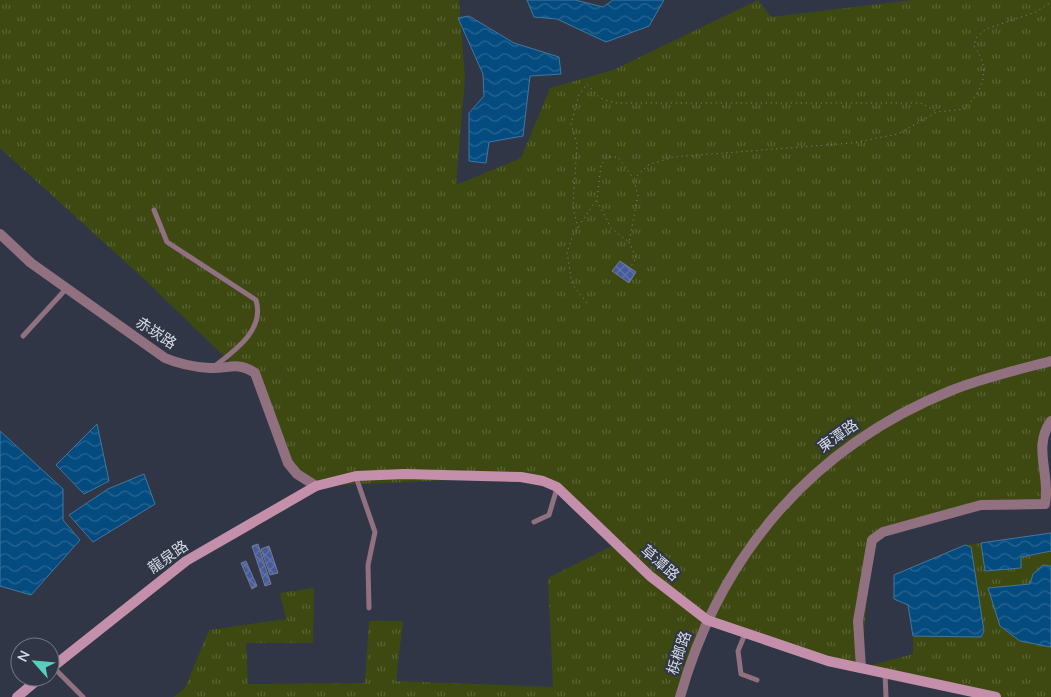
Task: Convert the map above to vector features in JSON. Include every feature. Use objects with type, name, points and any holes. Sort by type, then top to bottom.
[{"type":"street","name":"赤崁路","points":[[0,234],[31,263],[165,358],[180,365],[212,368],[233,365],[247,368],[255,373],[288,463],[297,474],[316,486]]},
{"type":"street","name":"東潭路","points":[[707,620],[738,566],[765,527],[821,466],[870,432],[950,391],[1051,361]]},
{"type":"street","points":[[861,668],[858,621],[872,540],[883,532],[981,505],[1045,504],[1048,492],[1041,452],[1051,421]]},
{"type":"street","name":"草潭路","points":[[316,486],[356,476],[404,474],[521,477],[543,481],[557,487],[650,576],[707,620],[819,659],[996,697]]},
{"type":"street","name":"龍泉路","points":[[60,661],[186,560],[316,486]]},
{"type":"street","name":"梹榔路","points":[[680,697],[690,660],[707,620]]},
{"type":"street","points":[[17,697],[29,687]]},
{"type":"lane","points":[[154,210],[167,242],[256,300],[258,314],[251,333],[212,368]]},
{"type":"lane","points":[[23,336],[66,289]]},
{"type":"lane","points":[[356,476],[375,532],[368,565],[368,608]]},
{"type":"lane","points":[[534,522],[549,515],[557,487]]},
{"type":"lane","points":[[745,634],[738,651],[741,674],[757,680]]},
{"type":"lane","points":[[884,673],[886,697]]},
{"type":"lane","points":[[60,676],[83,697]]},
{"type":"path","points":[[634,179],[648,165],[673,157],[852,143],[898,134],[937,112],[965,109],[978,93],[983,75],[983,59],[974,46],[976,38],[986,29],[1036,12],[1051,2]]},
{"type":"path","points":[[578,228],[573,207],[577,144],[571,124],[578,95],[587,84],[600,98],[615,103],[921,103],[937,112]]},
{"type":"path","points":[[587,303],[572,284],[567,252],[578,228],[596,200],[601,165],[607,157],[618,158],[634,179],[638,195],[629,242]]},
{"type":"path","points":[[596,200],[611,228],[629,242],[636,258],[630,268]]},
{"type":"green space","points":[[0,0],[459,0],[465,78],[456,185],[521,158],[550,88],[613,70],[758,0],[771,17],[912,0],[1051,0],[1051,421],[1041,452],[1045,504],[981,505],[872,540],[861,668],[707,620],[681,697],[174,697],[185,688],[209,630],[286,619],[280,593],[314,588],[313,643],[246,643],[248,684],[365,683],[369,621],[403,621],[396,681],[553,687],[548,578],[616,544],[557,487],[521,477],[316,486],[297,474],[259,385],[247,368],[233,365],[143,278],[0,148]]},
{"type":"green space","points":[[981,543],[985,571],[1021,568],[1021,557],[1051,551],[1051,566],[1043,565],[1033,574],[1031,584],[988,589],[1020,641],[1051,647],[1051,697],[996,697],[861,668],[913,654],[913,636],[981,636],[971,547],[965,545]]},
{"type":"water","points":[[527,0],[575,0],[603,7],[613,0],[664,0],[649,26],[606,42],[557,19],[534,17]]},
{"type":"water","points":[[469,16],[514,43],[559,57],[561,74],[530,76],[523,136],[489,142],[486,163],[469,161],[469,113],[484,96],[483,74],[458,18]]},
{"type":"water","points":[[97,424],[109,481],[84,494],[56,465]]},
{"type":"water","points":[[0,431],[63,489],[63,520],[80,540],[31,595],[0,586]]},
{"type":"water","points":[[144,474],[155,504],[93,542],[69,515],[108,489]]},
{"type":"water","points":[[1051,533],[1051,551],[1021,557],[1021,568],[985,571],[981,543]]},
{"type":"water","points":[[965,545],[971,547],[984,631],[981,637],[913,636],[908,605],[894,599],[894,575]]},
{"type":"water","points":[[1043,565],[1051,566],[1051,647],[1020,641],[1000,626],[988,588],[1030,584],[1033,574]]},
{"type":"building","points":[[620,261],[636,272],[629,283],[612,271]]},
{"type":"building","points":[[258,544],[271,584],[265,586],[252,546]]},
{"type":"building","points":[[269,546],[278,573],[270,575],[261,549]]},
{"type":"building","points":[[246,561],[257,586],[252,589],[241,563]]}]
